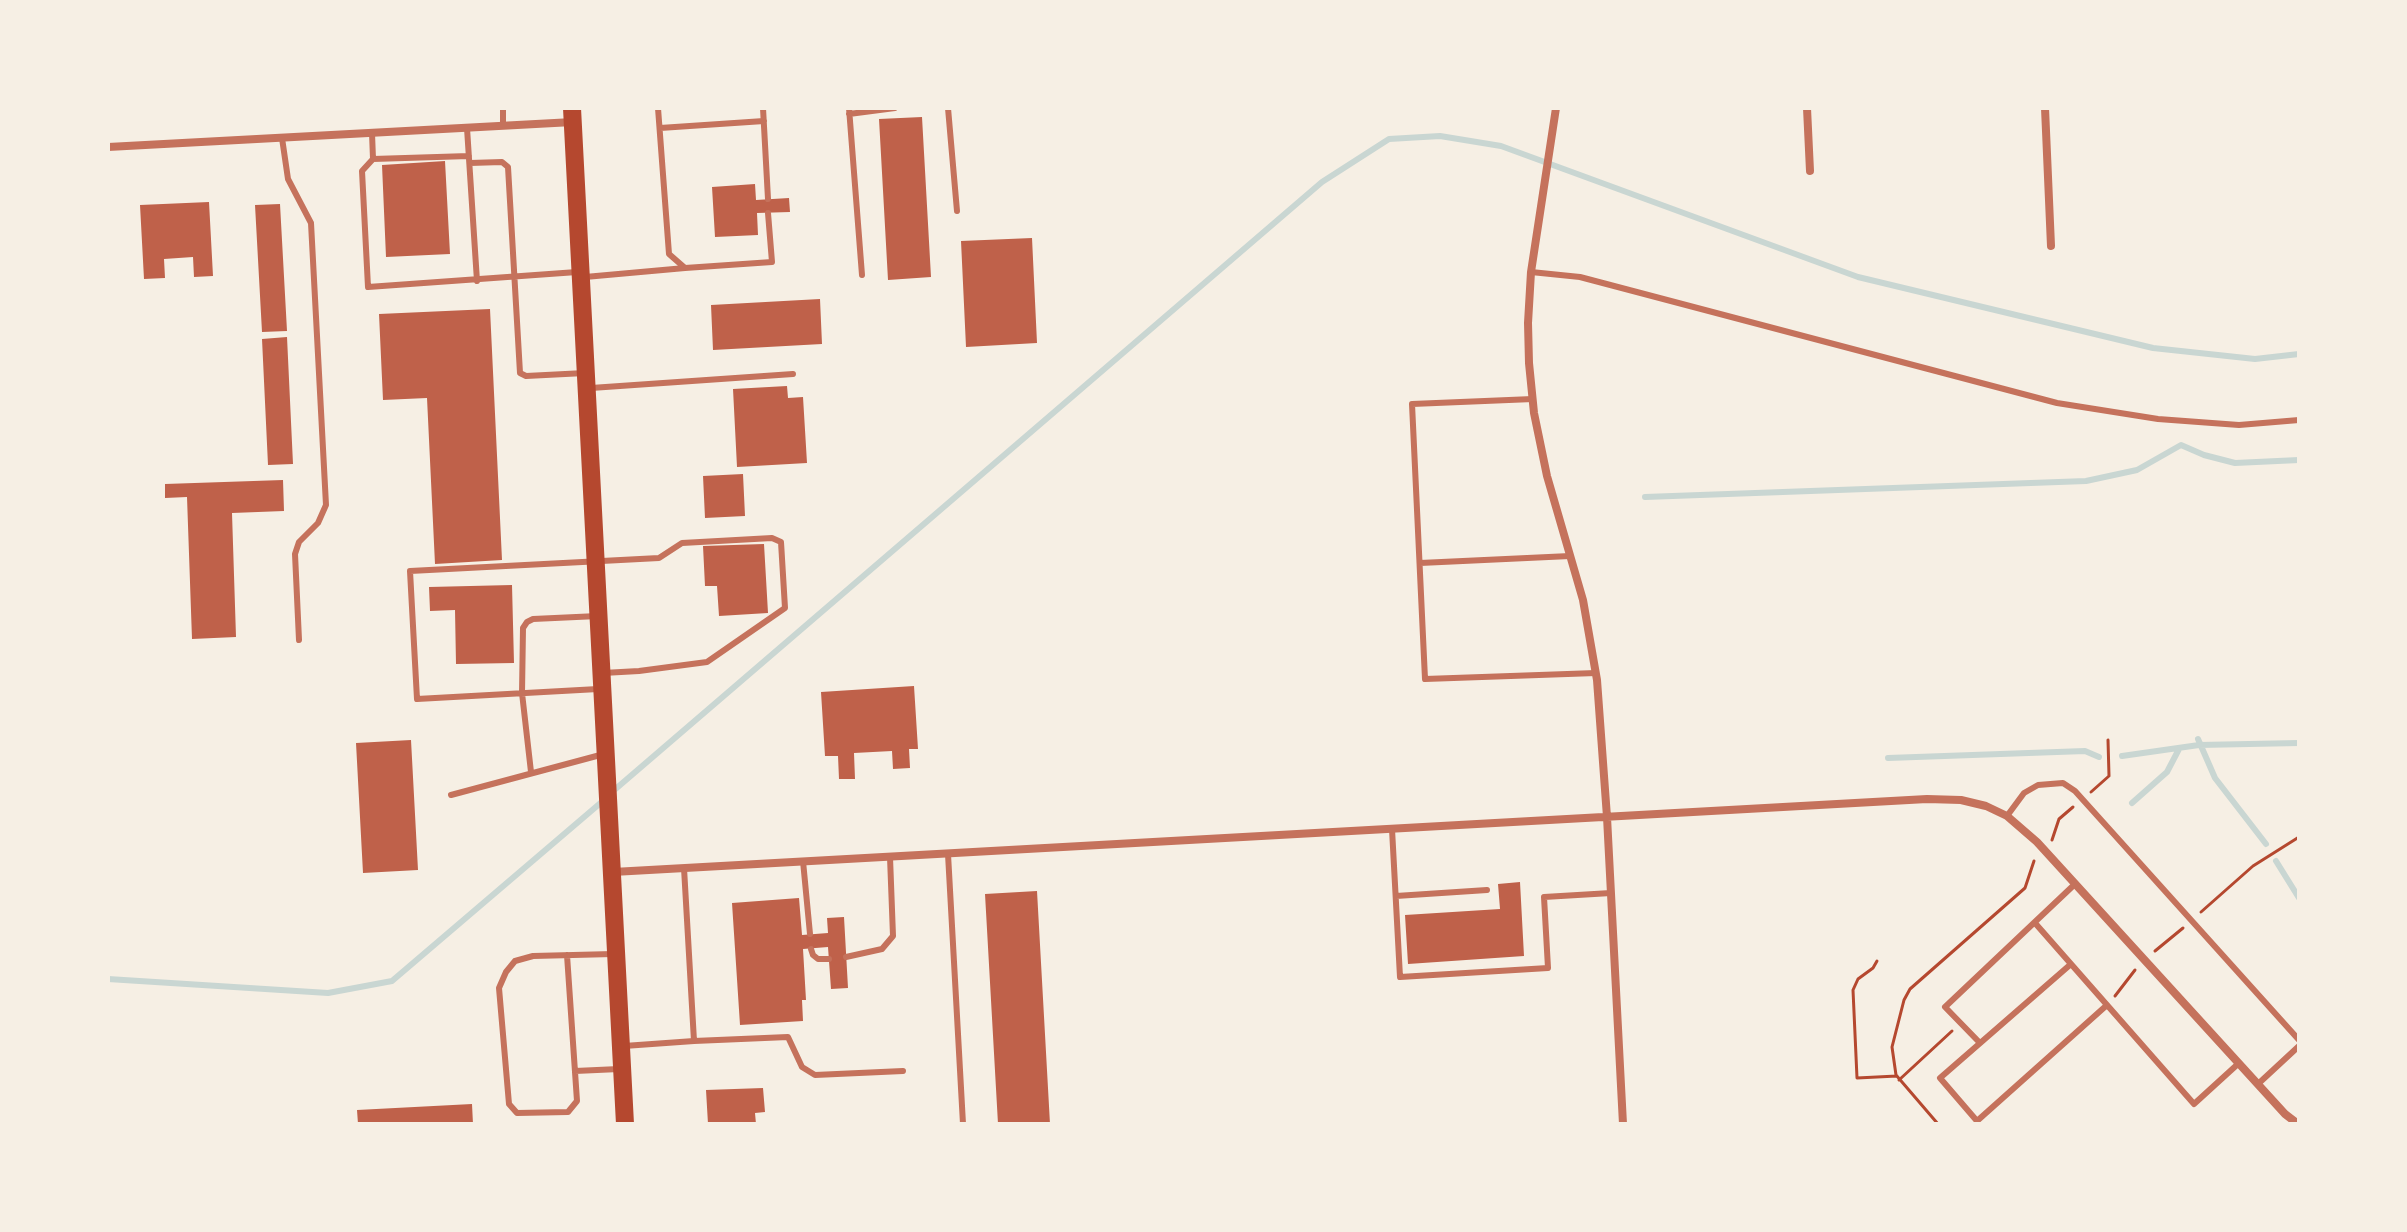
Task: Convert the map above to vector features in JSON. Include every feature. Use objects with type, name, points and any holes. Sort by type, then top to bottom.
[{"type":"main road","points":[[573,115],[625,1124]]},
{"type":"street","points":[[1556,108],[1531,272],[1528,323],[1533,399],[1547,476],[1583,600],[1596,673],[1623,1124]]},
{"type":"street","points":[[1807,108],[1810,171]]},
{"type":"street","points":[[2045,108],[2051,246]]},
{"type":"street","points":[[108,147],[503,126],[573,115]]},
{"type":"street","points":[[613,872],[1927,799],[1961,800],[1986,806],[2007,816],[2043,849],[2285,1114],[2298,1124]]},
{"type":"lane","points":[[503,108],[503,126]]},
{"type":"lane","points":[[658,108],[669,254],[685,268]]},
{"type":"lane","points":[[763,108],[768,199]]},
{"type":"lane","points":[[862,275],[849,111],[895,108]]},
{"type":"lane","points":[[948,108],[957,211]]},
{"type":"lane","points":[[660,128],[764,121]]},
{"type":"lane","points":[[467,128],[477,281]]},
{"type":"lane","points":[[372,133],[373,159],[362,171],[368,287],[772,262],[768,213]]},
{"type":"lane","points":[[282,138],[288,179],[311,223],[326,505],[318,523],[299,542],[295,554],[299,640]]},
{"type":"lane","points":[[373,159],[469,160],[502,162],[508,167],[522,375],[587,380],[793,374]]},
{"type":"lane","points":[[1531,272],[1580,277],[2057,403],[2158,419],[2239,425],[2299,420]]},
{"type":"lane","points":[[1533,399],[1412,404],[1425,679],[1596,673]]},
{"type":"lane","points":[[772,538],[781,542],[785,608],[707,662],[639,671],[603,681],[522,693],[417,699],[410,571],[659,558],[682,543],[772,538]]},
{"type":"lane","points":[[1420,563],[1570,556]]},
{"type":"lane","points":[[531,772],[522,693],[523,628],[527,622],[546,617],[600,616]]},
{"type":"lane","points":[[451,795],[531,772],[608,758]]},
{"type":"lane","points":[[2007,816],[2024,793],[2038,785],[2063,783],[2082,799],[2299,1043],[2258,1084]]},
{"type":"lane","points":[[1392,829],[1400,977],[1548,968],[1544,897],[1611,893]]},
{"type":"lane","points":[[948,854],[963,1124]]},
{"type":"lane","points":[[846,957],[882,949],[893,936],[890,857]]},
{"type":"lane","points":[[803,861],[810,934]]},
{"type":"lane","points":[[684,868],[694,1041]]},
{"type":"lane","points":[[1980,1043],[1945,1007],[2075,884]]},
{"type":"lane","points":[[1396,896],[1487,890]]},
{"type":"lane","points":[[2035,923],[2194,1104],[2239,1063]]},
{"type":"lane","points":[[811,949],[818,959],[829,959]]},
{"type":"lane","points":[[567,955],[577,1101],[568,1112],[517,1113],[509,1104],[499,988],[506,972],[515,961],[533,956],[567,955],[617,954]]},
{"type":"lane","points":[[2071,964],[1940,1078],[1977,1121],[2107,1005]]},
{"type":"lane","points":[[621,1046],[788,1037],[802,1067],[815,1075],[903,1071]]},
{"type":"lane","points":[[575,1071],[622,1068]]},
{"type":"path","points":[[1938,1124],[1898,1078],[1893,1061],[1894,1034],[1910,989],[2025,888],[2032,865],[2052,840],[2059,819],[2109,776],[2108,740]]},
{"type":"path","points":[[1877,961],[1858,979],[1853,990],[1857,1078],[1898,1078],[1961,1024]]},
{"type":"building","points":[[922,117],[931,277],[888,280],[879,119]]},
{"type":"building","points":[[445,161],[450,254],[386,257],[382,165]]},
{"type":"building","points":[[755,184],[756,200],[789,198],[790,212],[757,213],[758,235],[715,237],[712,187]]},
{"type":"building","points":[[209,202],[213,276],[194,277],[193,257],[164,259],[165,278],[144,279],[140,205]]},
{"type":"building","points":[[280,204],[287,331],[262,332],[255,205]]},
{"type":"building","points":[[1032,238],[1037,343],[966,347],[961,241]]},
{"type":"building","points":[[820,299],[822,344],[713,350],[711,305]]},
{"type":"building","points":[[490,309],[502,560],[435,564],[427,398],[383,400],[379,314]]},
{"type":"building","points":[[287,337],[293,464],[268,465],[262,339]]},
{"type":"building","points":[[787,386],[788,398],[803,397],[807,463],[737,467],[733,389]]},
{"type":"building","points":[[743,474],[745,516],[705,518],[703,476]]},
{"type":"building","points":[[283,480],[284,511],[232,513],[236,637],[192,639],[187,497],[165,498],[165,484]]},
{"type":"building","points":[[764,544],[768,613],[719,616],[717,586],[705,586],[703,546]]},
{"type":"building","points":[[512,585],[514,663],[456,664],[455,610],[430,611],[429,587]]},
{"type":"building","points":[[914,686],[918,749],[909,749],[910,768],[893,769],[892,751],[854,753],[855,779],[839,779],[838,756],[825,756],[821,692]]},
{"type":"building","points":[[411,740],[418,870],[363,873],[356,743]]},
{"type":"building","points":[[1520,882],[1524,956],[1408,964],[1405,915],[1500,909],[1498,884]]},
{"type":"building","points":[[1037,891],[1050,1124],[998,1124],[985,894]]},
{"type":"building","points":[[799,898],[802,935],[828,933],[827,918],[844,917],[848,988],[831,989],[828,947],[803,949],[806,1000],[802,1000],[803,1021],[740,1025],[732,903]]},
{"type":"building","points":[[763,1088],[765,1112],[755,1113],[756,1124],[708,1124],[706,1090]]},
{"type":"building","points":[[472,1104],[473,1124],[358,1124],[357,1110]]},
{"type":"waterway","points":[[612,792],[1322,182],[1389,139],[1440,136],[1501,146],[1858,277],[2153,348],[2255,359],[2299,354]]},
{"type":"waterway","points":[[1645,497],[2086,481],[2137,470],[2181,445],[2235,463],[2299,460]]},
{"type":"waterway","points":[[2198,739],[2215,778],[2266,844]]},
{"type":"waterway","points":[[2122,756],[2199,745],[2299,743]]},
{"type":"waterway","points":[[2132,803],[2167,772],[2179,749]]},
{"type":"waterway","points":[[1888,758],[2085,751],[2099,757]]},
{"type":"waterway","points":[[108,979],[328,993],[392,981],[604,800]]},
{"type":"waterway","points":[[2276,861],[2299,898]]}]
